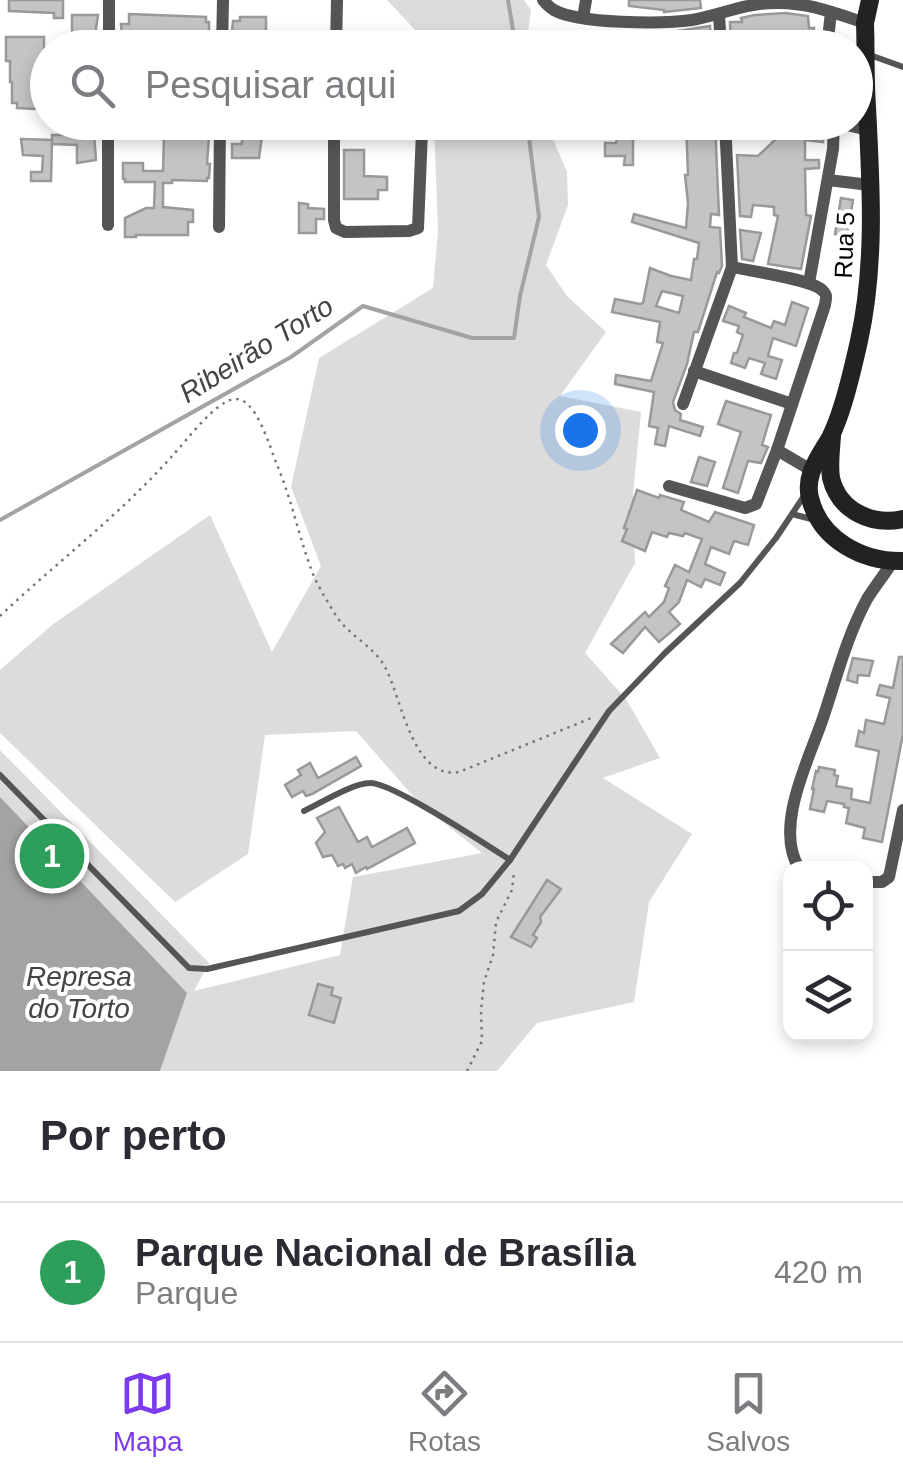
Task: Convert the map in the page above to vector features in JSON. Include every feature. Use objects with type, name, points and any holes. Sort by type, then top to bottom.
[{"type":"street","points":[[109,0],[109,30]]},
{"type":"street","points":[[222,0],[222,30]]},
{"type":"street","points":[[336,30],[337,0]]},
{"type":"street","points":[[543,0],[552,10],[609,21],[675,21],[762,3],[796,3],[865,23]]},
{"type":"street","points":[[583,18],[586,0]]},
{"type":"street","name":"Rua 5","points":[[865,30],[870,0]]},
{"type":"street","points":[[829,30],[831,12]]},
{"type":"street","points":[[719,14],[720,30]]},
{"type":"street","points":[[108,140],[108,225]]},
{"type":"street","points":[[218,227],[220,140]]},
{"type":"street","points":[[334,140],[334,220],[336,228],[345,232],[418,228],[421,140]]},
{"type":"street","points":[[683,404],[732,267],[727,140]]},
{"type":"street","points":[[809,283],[832,140]]},
{"type":"street","name":"Rua 5","points":[[833,432],[852,374],[869,287],[868,140]]},
{"type":"street","points":[[828,180],[870,185]]},
{"type":"street","points":[[669,486],[745,508],[758,501],[826,298],[824,291],[809,283],[732,267]]},
{"type":"street","points":[[694,371],[792,404]]},
{"type":"street","points":[[833,432],[811,470],[810,500],[833,537],[862,556],[898,561]]},
{"type":"street","points":[[833,432],[831,476],[838,495],[861,516],[882,522],[903,519]]},
{"type":"street","points":[[777,450],[811,470],[831,476]]},
{"type":"street","points":[[795,861],[790,838],[794,801],[806,761],[848,640],[870,595],[898,561]]},
{"type":"street","points":[[873,882],[890,877],[903,810]]},
{"type":"lane","points":[[873,56],[903,67]]},
{"type":"lane","points":[[0,775],[183,964],[197,970],[459,911],[482,894],[510,860],[609,711],[664,653],[740,583],[762,558],[808,489]]},
{"type":"lane","points":[[792,514],[823,525]]},
{"type":"lane","points":[[304,811],[373,782],[510,860]]},
{"type":"path","points":[[0,616],[126,503],[217,408],[242,399],[257,417],[286,486],[323,594],[342,626],[382,661],[426,762],[443,773],[459,772],[609,711]]},
{"type":"path","points":[[467,1071],[482,1041],[484,982],[493,955],[496,922],[515,876],[510,860]]},
{"type":"shaded area","points":[[387,0],[524,0],[531,10],[528,30],[415,30]]},
{"type":"shaded area","points":[[435,140],[553,140],[567,172],[568,205],[546,265],[567,296],[606,332],[560,396],[641,412],[633,495],[635,563],[585,653],[626,699],[660,758],[603,778],[692,834],[649,902],[634,1002],[537,1023],[497,1071],[160,1071],[176,1023],[0,1071],[0,750],[209,963],[194,991],[340,955],[353,877],[482,853],[419,803],[356,731],[265,735],[248,854],[175,902],[0,733],[0,670],[52,625],[210,515],[272,652],[321,566],[291,487],[319,358],[433,288],[438,231]]},
{"type":"water","name":"Represa do Torto","points":[[0,797],[187,993],[160,1071],[0,1071]]},
{"type":"building","points":[[9,0],[63,0],[63,18],[54,18],[54,13],[9,11]]},
{"type":"building","points":[[629,0],[700,0],[701,8],[664,12],[629,6]]},
{"type":"building","points":[[129,14],[206,17],[209,30],[122,30],[121,24],[129,24]]},
{"type":"building","points":[[72,15],[98,15],[96,30],[72,30]]},
{"type":"building","points":[[808,16],[809,28],[814,30],[730,30],[730,22],[742,22],[741,18]]},
{"type":"building","points":[[240,17],[266,17],[266,30],[232,30],[233,21],[240,21]]},
{"type":"building","points":[[6,37],[30,37],[30,109],[17,108],[17,103],[12,103],[10,61],[6,61]]},
{"type":"building","points":[[21,139],[52,140],[51,181],[31,181],[31,172],[42,172],[43,156],[23,155]]},
{"type":"building","points":[[52,140],[95,140],[96,160],[77,163],[77,145],[52,144]]},
{"type":"building","points":[[164,140],[209,140],[207,181],[163,183],[163,207],[193,210],[188,235],[125,237],[125,218],[154,208],[155,182],[125,182],[123,163],[143,163],[143,171],[163,171]]},
{"type":"building","points":[[242,140],[261,140],[259,158],[232,158],[232,144],[242,144]]},
{"type":"building","points":[[633,140],[633,165],[624,165],[625,156],[605,156],[605,143]]},
{"type":"building","points":[[687,140],[716,140],[719,215],[711,214],[710,227],[720,228],[722,266],[698,332],[694,332],[673,402],[681,414],[680,420],[703,427],[700,436],[669,426],[665,446],[655,444],[658,428],[649,426],[654,392],[615,384],[616,375],[651,381],[663,343],[657,342],[660,322],[612,312],[615,299],[643,303],[650,268],[691,280],[699,243],[632,222],[634,214],[686,228]],"holes":[[[662,291],[683,296],[679,313],[656,306]]]},
{"type":"building","points":[[775,140],[805,140],[805,160],[819,160],[819,168],[805,169],[806,215],[811,216],[801,269],[768,264],[778,216],[774,215],[774,207],[753,205],[751,217],[740,216],[737,155],[758,156]]},
{"type":"building","points":[[344,150],[364,150],[364,176],[387,177],[387,190],[378,190],[378,199],[344,199]]},
{"type":"building","points":[[841,198],[853,200],[847,237],[835,234]]},
{"type":"building","points":[[299,203],[324,209],[324,219],[316,219],[316,233],[299,233]]},
{"type":"building","points":[[740,230],[761,233],[753,261],[742,259]]},
{"type":"building","points":[[792,302],[808,308],[796,346],[773,338],[768,356],[782,360],[776,379],[761,374],[765,363],[749,358],[745,368],[731,363],[743,335],[737,332],[739,326],[723,321],[729,306],[771,328],[774,321],[785,325]]},
{"type":"building","points":[[726,401],[771,415],[762,445],[768,447],[761,463],[748,461],[738,493],[723,488],[741,432],[718,424]]},
{"type":"building","points":[[699,457],[715,462],[707,486],[691,482]]},
{"type":"building","points":[[637,490],[684,502],[681,510],[709,522],[715,512],[754,525],[748,545],[734,541],[729,554],[711,547],[705,564],[725,573],[720,585],[705,579],[701,587],[687,580],[679,602],[669,612],[680,624],[659,642],[645,627],[623,653],[611,644],[645,612],[649,617],[664,602],[669,588],[665,586],[675,565],[689,572],[702,539],[685,533],[669,533],[667,537],[652,532],[645,551],[622,541]]},
{"type":"building","points":[[899,657],[903,657],[903,734],[882,842],[863,838],[865,828],[846,823],[849,808],[844,804],[827,801],[824,812],[810,809],[819,767],[835,770],[836,786],[852,789],[851,799],[870,803],[879,751],[856,746],[866,720],[884,724],[890,698],[877,695],[880,685],[893,688]]},
{"type":"building","points":[[853,658],[873,661],[869,676],[858,675],[857,683],[847,680]]},
{"type":"building","points":[[356,757],[361,766],[312,794],[306,796],[303,791],[292,797],[285,785],[301,775],[298,770],[310,763],[318,778]]},
{"type":"building","points":[[339,807],[358,842],[367,837],[372,847],[407,828],[415,843],[356,873],[352,864],[338,866],[332,855],[323,857],[316,843],[325,832],[317,818]]},
{"type":"building","points":[[547,880],[561,889],[540,917],[533,935],[537,938],[531,947],[511,937]]},
{"type":"building","points":[[318,984],[333,988],[331,995],[341,998],[334,1023],[309,1015]]},
{"type":"waterway","name":"Ribeirão Torto","points":[[508,0],[513,30]]},
{"type":"waterway","name":"Ribeirão Torto","points":[[0,520],[291,357],[363,306],[472,338],[514,338],[539,217],[529,140]]},
{"type":"place","name":"Parque Nacional de Brasília","points":[[52,856]]}]
